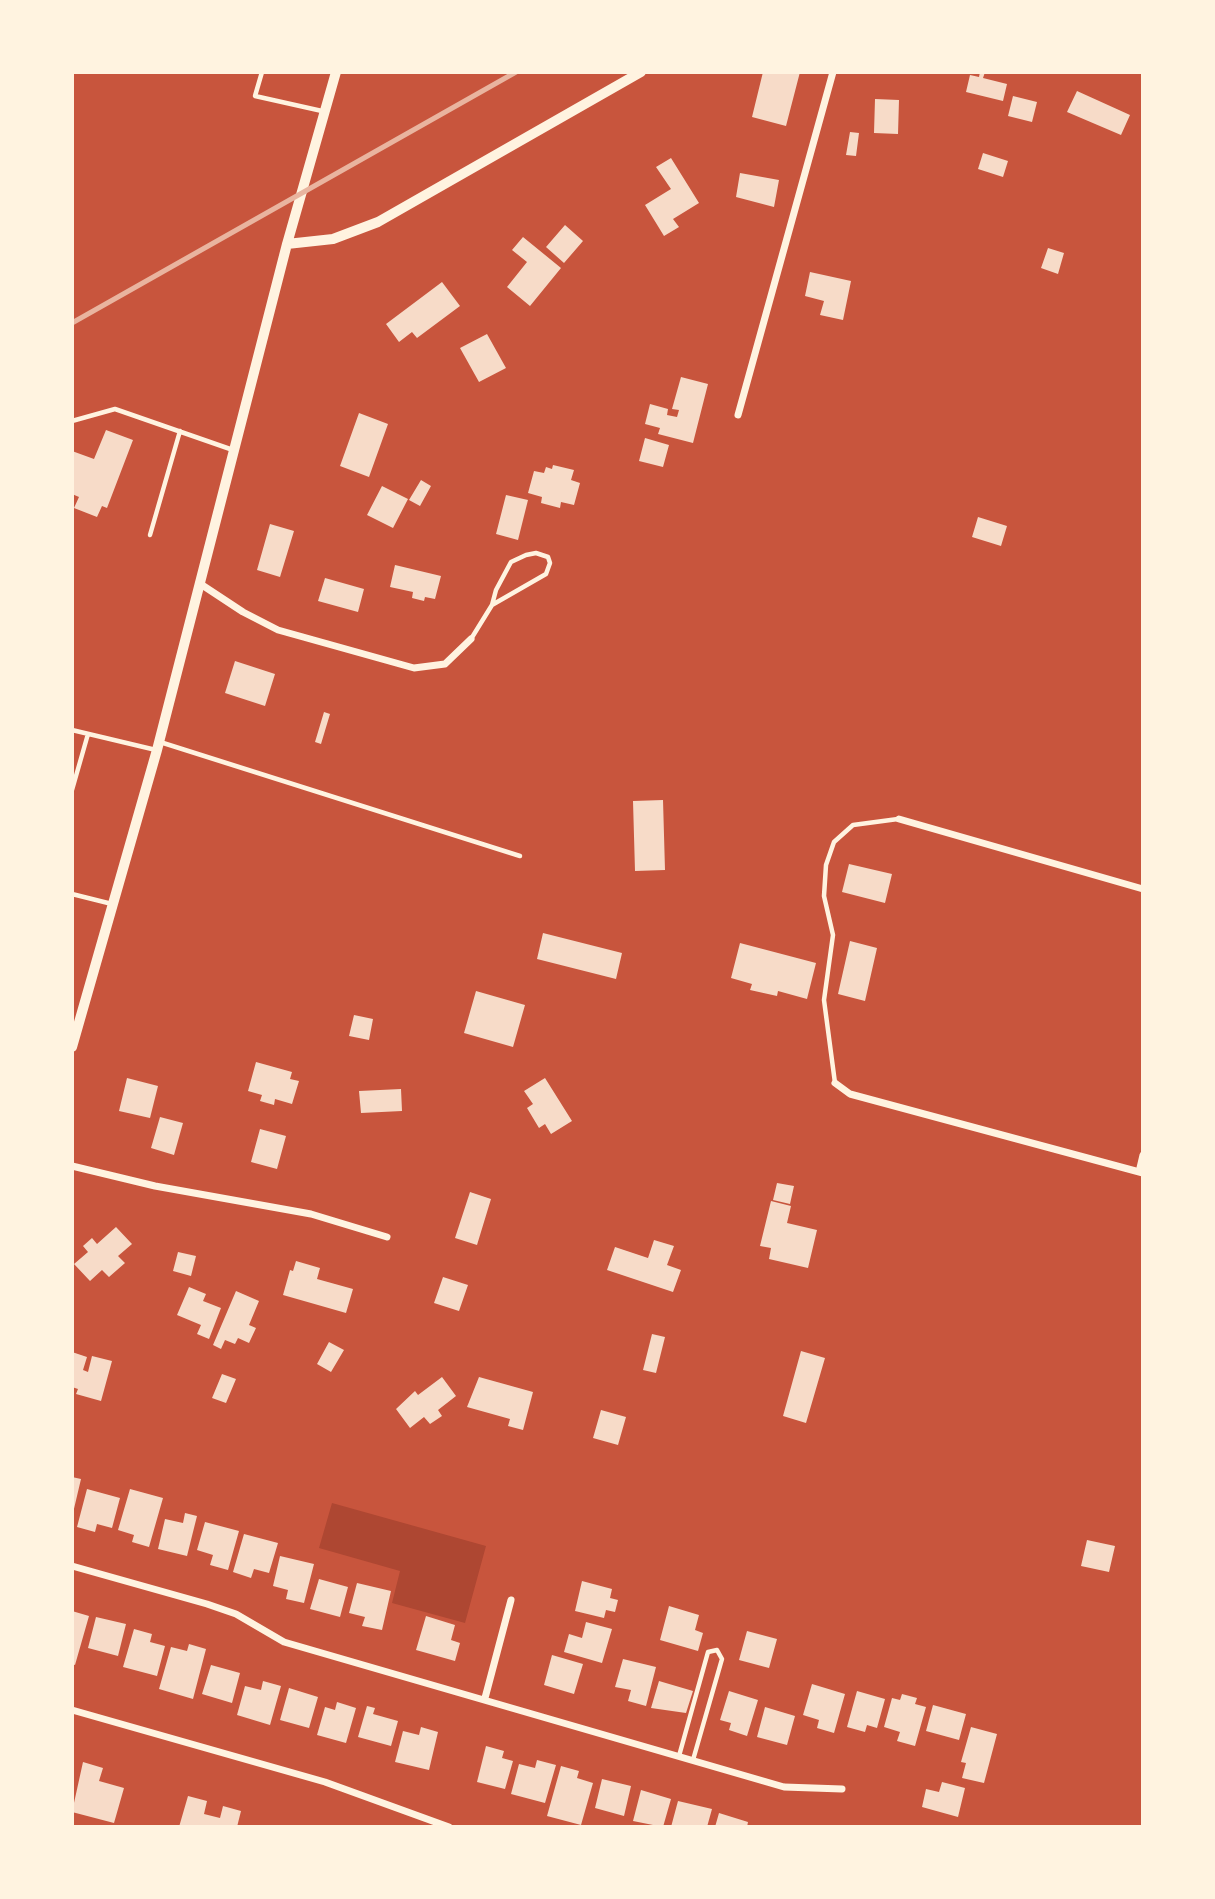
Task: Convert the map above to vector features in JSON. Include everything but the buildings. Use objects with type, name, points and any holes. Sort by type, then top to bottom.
[{"type":"street","points":[[72,1047],[158,746],[287,244],[336,72]]},
{"type":"street","points":[[287,244],[333,239],[378,222],[641,72]]},
{"type":"street","points":[[738,415],[833,72]]},
{"type":"street","points":[[199,583],[243,612],[278,629],[414,668],[445,664],[471,639]]},
{"type":"street","points":[[899,819],[1143,889]]},
{"type":"street","points":[[835,1083],[850,1094],[1141,1173],[1143,1156]]},
{"type":"street","points":[[72,1166],[155,1186],[311,1214],[387,1237]]},
{"type":"street","points":[[72,1566],[236,1614],[284,1642],[485,1698],[784,1787],[842,1789]]},
{"type":"street","points":[[485,1698],[511,1601]]},
{"type":"street","points":[[72,1710],[326,1782],[449,1827]]},
{"type":"lane","points":[[262,72],[255,96],[325,111]]},
{"type":"lane","points":[[72,421],[116,409],[234,450]]},
{"type":"lane","points":[[150,535],[180,431]]},
{"type":"lane","points":[[471,639],[492,605],[496,590],[511,562],[536,553],[548,557],[550,568],[539,581],[492,605]]},
{"type":"lane","points":[[72,730],[158,746],[520,856]]},
{"type":"lane","points":[[72,790],[88,734]]},
{"type":"lane","points":[[835,1083],[824,1000],[834,935],[824,896],[826,865],[834,842],[853,825],[899,819]]},
{"type":"lane","points":[[72,894],[113,904]]},
{"type":"lane","points":[[679,1756],[708,1652],[717,1650],[722,1659],[693,1760]]},
{"type":"shaded area","points":[[332,1503],[486,1546],[465,1623],[392,1603],[400,1571],[319,1548]]},
{"type":"railway","points":[[72,323],[516,72]]}]
